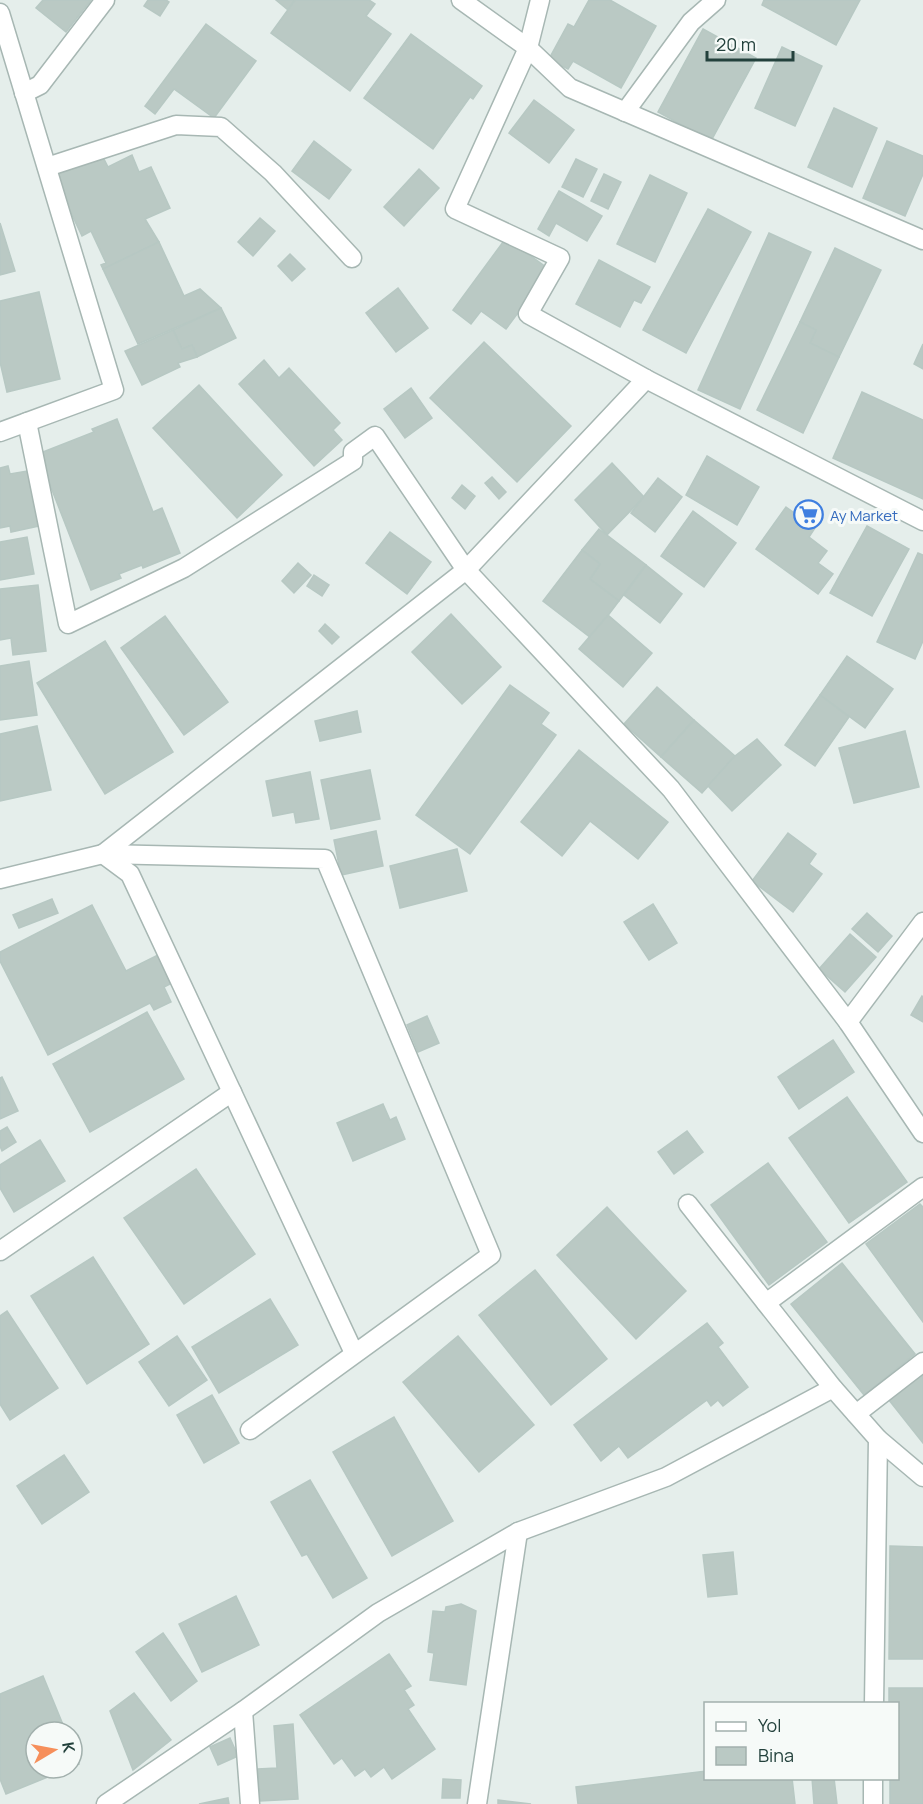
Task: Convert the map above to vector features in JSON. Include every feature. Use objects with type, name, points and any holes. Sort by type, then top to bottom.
[{"type":"street","points":[[24,93],[40,85],[105,0]]},
{"type":"street","points":[[461,0],[528,48],[570,88],[923,240]]},
{"type":"street","points":[[540,0],[528,48],[455,209],[560,258],[528,314],[646,379],[923,521]]},
{"type":"street","points":[[626,112],[691,22],[716,0]]},
{"type":"street","points":[[0,13],[114,390],[0,432]]},
{"type":"street","points":[[47,167],[176,125],[221,128],[273,173],[352,258]]},
{"type":"street","points":[[103,854],[466,570],[646,379]]},
{"type":"street","points":[[27,422],[68,624],[184,568],[353,461],[353,452],[375,436],[466,570],[670,789],[848,1022],[923,1133]]},
{"type":"street","points":[[103,854],[130,874],[354,1353]]},
{"type":"street","points":[[0,879],[103,854],[325,859],[491,1255],[250,1430]]},
{"type":"street","points":[[848,1022],[923,922]]},
{"type":"street","points":[[0,1251],[232,1092]]},
{"type":"street","points":[[766,1303],[923,1187]]},
{"type":"street","points":[[688,1204],[832,1388],[878,1439],[923,1477]]},
{"type":"street","points":[[856,1414],[923,1362]]},
{"type":"street","points":[[106,1804],[243,1711],[378,1613],[518,1532],[666,1477],[832,1388]]},
{"type":"street","points":[[874,1702],[878,1439]]},
{"type":"street","points":[[477,1804],[518,1532]]},
{"type":"street","points":[[243,1711],[250,1804]]},
{"type":"street","points":[[873,1780],[873,1804]]},
{"type":"building","points":[[43,0],[91,0],[66,32],[36,8]]},
{"type":"building","points":[[148,0],[169,2],[160,16],[144,6]]},
{"type":"building","points":[[276,0],[295,0],[288,10]]},
{"type":"building","points":[[295,0],[369,0],[375,4],[366,16],[391,34],[350,91],[271,33]]},
{"type":"building","points":[[589,0],[610,0],[656,26],[621,88],[573,61],[568,69],[549,59],[568,24],[574,27]]},
{"type":"building","points":[[764,0],[860,0],[836,45],[762,5]]},
{"type":"building","points":[[206,24],[256,61],[214,118],[174,89],[155,114],[145,106]]},
{"type":"building","points":[[703,29],[756,58],[711,141],[658,112]]},
{"type":"building","points":[[411,34],[482,86],[473,99],[470,97],[433,149],[364,98]]},
{"type":"building","points":[[782,47],[822,66],[795,126],[755,108]]},
{"type":"building","points":[[534,100],[574,130],[549,163],[509,133]]},
{"type":"building","points":[[834,108],[877,128],[852,187],[808,167]]},
{"type":"building","points":[[314,141],[351,170],[329,199],[292,171]]},
{"type":"building","points":[[887,141],[923,156],[923,174],[905,216],[863,198]]},
{"type":"building","points":[[101,153],[108,167],[132,155],[139,172],[151,167],[170,208],[145,219],[159,242],[103,269],[101,265],[106,263],[91,231],[82,236],[53,175]]},
{"type":"building","points":[[576,159],[597,169],[583,197],[562,187]]},
{"type":"building","points":[[419,169],[439,188],[404,226],[384,207]]},
{"type":"building","points":[[604,174],[621,182],[608,209],[591,201]]},
{"type":"building","points":[[650,175],[687,193],[655,262],[617,244]]},
{"type":"building","points":[[559,191],[602,216],[587,241],[556,223],[549,236],[538,229]]},
{"type":"building","points":[[708,209],[751,232],[686,353],[643,330]]},
{"type":"building","points":[[260,218],[275,231],[253,256],[238,242]]},
{"type":"building","points":[[0,223],[15,271],[0,275]]},
{"type":"building","points":[[769,233],[811,252],[740,409],[698,390]]},
{"type":"building","points":[[506,238],[550,270],[506,329],[481,311],[471,324],[453,310]]},
{"type":"building","points":[[159,242],[184,296],[200,289],[221,308],[138,344],[103,269]]},
{"type":"building","points":[[835,248],[881,270],[839,357],[810,343],[816,330],[800,322]]},
{"type":"building","points":[[290,254],[305,269],[292,281],[278,266]]},
{"type":"building","points":[[599,260],[650,287],[641,303],[634,300],[620,327],[576,304]]},
{"type":"building","points":[[398,288],[428,328],[396,352],[366,313]]},
{"type":"building","points":[[39,292],[60,379],[7,392],[0,362],[0,301]]},
{"type":"building","points":[[221,308],[236,338],[197,357],[192,345],[182,349],[173,330]]},
{"type":"building","points":[[800,322],[816,330],[810,343],[839,357],[803,433],[757,410]]},
{"type":"building","points":[[173,330],[182,349],[192,345],[197,357],[178,363],[180,367],[142,385],[125,351]]},
{"type":"building","points":[[484,342],[571,426],[517,482],[430,398]]},
{"type":"building","points":[[923,344],[923,369],[914,364]]},
{"type":"building","points":[[264,360],[279,378],[289,368],[340,423],[333,430],[342,440],[314,466],[239,384]]},
{"type":"building","points":[[199,385],[282,475],[237,518],[153,428]]},
{"type":"building","points":[[411,388],[432,418],[405,438],[384,409]]},
{"type":"building","points":[[862,392],[923,420],[923,499],[833,458]]},
{"type":"building","points":[[117,419],[153,512],[162,508],[180,553],[143,568],[142,565],[119,574],[121,578],[91,590],[38,454],[94,432],[92,429]]},
{"type":"building","points":[[707,456],[759,487],[737,525],[686,495]]},
{"type":"building","points":[[612,463],[644,497],[607,535],[575,500]]},
{"type":"building","points":[[8,466],[10,474],[33,470],[44,525],[11,532],[10,526],[0,528],[0,468]]},
{"type":"building","points":[[492,477],[506,492],[499,499],[485,483]]},
{"type":"building","points":[[658,478],[682,497],[655,532],[631,513]]},
{"type":"building","points":[[462,485],[475,496],[465,509],[452,498]]},
{"type":"building","points":[[786,507],[815,528],[809,537],[827,551],[818,563],[833,574],[818,594],[756,549]]},
{"type":"building","points":[[693,511],[736,543],[704,587],[661,556]]},
{"type":"building","points":[[867,526],[909,549],[872,616],[830,593]]},
{"type":"building","points":[[599,529],[646,565],[619,601],[590,579],[600,564],[582,550]]},
{"type":"building","points":[[390,532],[431,562],[407,594],[366,563]]},
{"type":"building","points":[[27,537],[34,574],[0,580],[0,542]]},
{"type":"building","points":[[582,550],[600,564],[590,579],[619,601],[591,638],[543,601]]},
{"type":"building","points":[[918,553],[923,555],[923,641],[915,659],[877,642]]},
{"type":"building","points":[[298,563],[311,575],[294,593],[282,581]]},
{"type":"building","points":[[646,565],[682,594],[660,623],[624,595]]},
{"type":"building","points":[[314,575],[329,585],[322,596],[307,586]]},
{"type":"building","points":[[38,585],[46,651],[13,655],[11,638],[0,640],[0,589]]},
{"type":"building","points":[[451,614],[501,667],[462,704],[412,652]]},
{"type":"building","points":[[608,615],[652,653],[623,687],[579,649]]},
{"type":"building","points":[[165,616],[228,702],[184,735],[121,648]]},
{"type":"building","points":[[325,624],[339,637],[332,644],[319,631]]},
{"type":"building","points":[[105,641],[173,752],[105,794],[37,683]]},
{"type":"building","points":[[847,656],[893,689],[865,728],[820,695]]},
{"type":"building","points":[[29,661],[37,715],[0,720],[0,666]]},
{"type":"building","points":[[510,685],[549,713],[541,724],[556,735],[470,854],[416,815]]},
{"type":"building","points":[[657,687],[694,720],[661,757],[624,724]]},
{"type":"building","points":[[820,695],[849,717],[815,766],[785,745]]},
{"type":"building","points":[[357,711],[361,732],[320,741],[315,721]]},
{"type":"building","points":[[694,720],[735,756],[702,793],[661,757]]},
{"type":"building","points":[[37,726],[51,790],[0,801],[0,734]]},
{"type":"building","points":[[905,731],[919,787],[854,803],[839,748]]},
{"type":"building","points":[[757,739],[781,765],[732,811],[708,786],[735,756]]},
{"type":"building","points":[[579,750],[668,822],[638,859],[590,821],[562,856],[521,822]]},
{"type":"building","points":[[370,770],[380,819],[331,829],[321,780]]},
{"type":"building","points":[[310,772],[319,819],[296,823],[294,812],[273,816],[266,781]]},
{"type":"building","points":[[376,831],[383,866],[341,875],[334,840]]},
{"type":"building","points":[[788,833],[816,854],[809,864],[822,874],[793,912],[752,881]]},
{"type":"building","points":[[457,849],[467,891],[400,908],[390,866]]},
{"type":"building","points":[[52,899],[58,913],[19,928],[13,915]]},
{"type":"building","points":[[653,904],[677,943],[649,960],[624,922]]},
{"type":"building","points":[[92,905],[126,971],[160,954],[174,982],[164,987],[171,1002],[154,1010],[150,1003],[48,1055],[0,961],[0,952]]},
{"type":"building","points":[[867,913],[892,936],[878,952],[852,929]]},
{"type":"building","points":[[850,934],[876,957],[845,992],[819,969]]},
{"type":"building","points":[[923,997],[923,1022],[911,1015]]},
{"type":"building","points":[[147,1012],[184,1079],[90,1132],[53,1064]]},
{"type":"building","points":[[427,1016],[439,1043],[418,1052],[407,1025]]},
{"type":"building","points":[[833,1040],[854,1072],[799,1109],[778,1077]]},
{"type":"building","points":[[2,1077],[18,1111],[0,1119],[0,1078]]},
{"type":"building","points":[[847,1097],[907,1182],[849,1223],[789,1138]]},
{"type":"building","points":[[383,1104],[390,1120],[396,1117],[405,1139],[353,1161],[337,1123]]},
{"type":"building","points":[[7,1127],[16,1142],[2,1151],[0,1131]]},
{"type":"building","points":[[687,1131],[703,1152],[674,1174],[658,1152]]},
{"type":"building","points":[[40,1140],[65,1181],[14,1212],[0,1188],[0,1165]]},
{"type":"building","points":[[768,1163],[827,1242],[769,1285],[711,1205]]},
{"type":"building","points":[[196,1169],[255,1254],[184,1304],[124,1218]]},
{"type":"building","points":[[920,1204],[923,1207],[923,1322],[866,1244]]},
{"type":"building","points":[[607,1207],[686,1291],[636,1339],[557,1255]]},
{"type":"building","points":[[93,1257],[149,1344],[87,1384],[31,1296]]},
{"type":"building","points":[[842,1263],[915,1354],[864,1395],[791,1304]]},
{"type":"building","points":[[535,1270],[607,1359],[551,1405],[479,1315]]},
{"type":"building","points":[[270,1299],[298,1345],[219,1393],[192,1347]]},
{"type":"building","points":[[7,1311],[58,1388],[10,1420],[0,1404],[0,1316]]},
{"type":"building","points":[[707,1323],[723,1343],[718,1347],[748,1387],[723,1406],[718,1400],[711,1406],[707,1400],[628,1458],[619,1446],[601,1461],[574,1425]]},
{"type":"building","points":[[177,1336],[207,1380],[169,1406],[139,1362]]},
{"type":"building","points":[[458,1336],[534,1425],[479,1472],[403,1382]]},
{"type":"building","points":[[923,1373],[923,1443],[889,1400]]},
{"type":"building","points":[[212,1395],[239,1443],[204,1463],[177,1415]]},
{"type":"building","points":[[394,1417],[453,1521],[392,1556],[333,1452]]},
{"type":"building","points":[[64,1455],[89,1492],[42,1524],[17,1486]]},
{"type":"building","points":[[310,1480],[367,1578],[333,1598],[307,1554],[302,1556],[271,1502]]},
{"type":"building","points":[[890,1546],[923,1547],[923,1659],[889,1659]]},
{"type":"building","points":[[733,1552],[737,1594],[708,1597],[703,1555]]},
{"type":"building","points":[[236,1596],[259,1645],[202,1672],[179,1624]]},
{"type":"building","points":[[461,1604],[476,1611],[466,1685],[430,1680],[434,1653],[428,1652],[433,1611],[445,1612],[446,1607]]},
{"type":"building","points":[[163,1633],[197,1681],[171,1701],[136,1652]]},
{"type":"building","points":[[389,1654],[411,1686],[404,1690],[414,1705],[408,1709],[435,1749],[392,1779],[384,1767],[371,1777],[365,1769],[355,1776],[342,1758],[334,1764],[300,1715]]},
{"type":"building","points":[[43,1676],[61,1720],[24,1720],[24,1780],[40,1780],[6,1794],[0,1779],[0,1694]]},
{"type":"building","points":[[889,1688],[923,1688],[923,1804],[890,1804],[890,1780],[899,1780],[899,1702],[889,1702]]},
{"type":"building","points":[[134,1693],[171,1740],[133,1770],[110,1711]]},
{"type":"building","points":[[293,1724],[298,1799],[260,1801],[258,1769],[277,1768],[274,1726]]},
{"type":"building","points":[[230,1738],[238,1756],[218,1765],[210,1747]]},
{"type":"building","points":[[704,1771],[704,1780],[792,1780],[795,1804],[578,1804],[576,1787]]},
{"type":"building","points":[[443,1779],[461,1780],[460,1798],[442,1798]]},
{"type":"building","points":[[812,1780],[834,1780],[837,1804],[814,1804]]},
{"type":"building","points":[[228,1798],[229,1804],[199,1804]]},
{"type":"building","points":[[498,1800],[531,1804],[498,1804]]},
{"type":"place","name":"Ay Market","points":[[809,515]]}]
